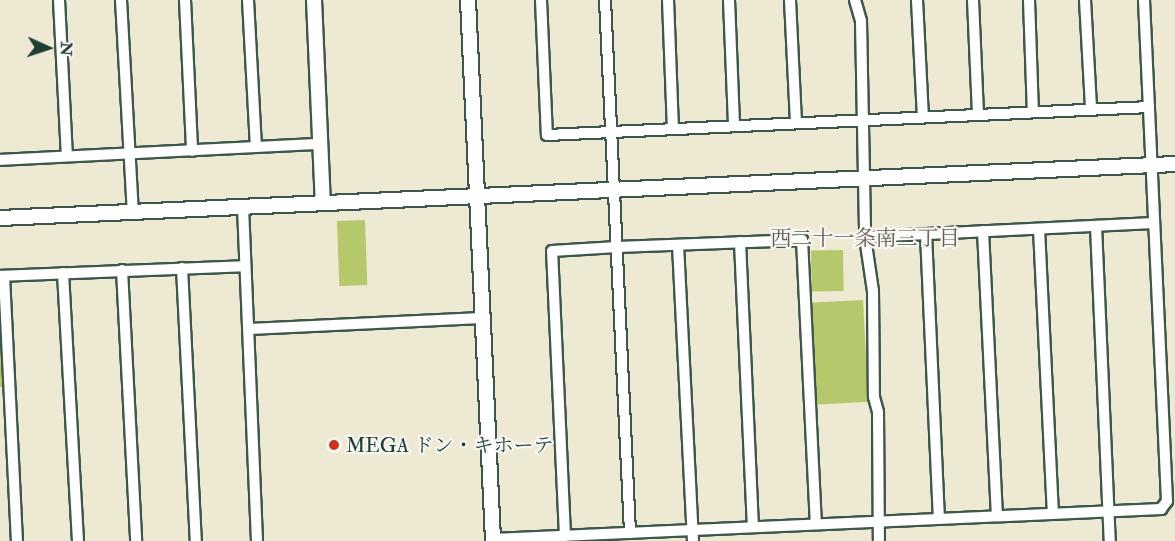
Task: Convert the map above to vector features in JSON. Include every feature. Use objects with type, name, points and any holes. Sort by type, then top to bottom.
[{"type":"street","points":[[59,0],[67,156]]},
{"type":"street","points":[[121,0],[133,213]]},
{"type":"street","points":[[185,0],[192,151]]},
{"type":"street","points":[[248,0],[256,147]]},
{"type":"street","points":[[314,0],[323,203]]},
{"type":"street","points":[[468,0],[493,540],[630,533],[692,535],[753,527],[1161,508],[1167,501],[1144,0]]},
{"type":"street","points":[[541,0],[547,135],[1149,107]]},
{"type":"street","points":[[605,0],[630,533]]},
{"type":"street","points":[[668,0],[673,128]]},
{"type":"street","points":[[729,0],[734,125]]},
{"type":"street","points":[[790,0],[796,123]]},
{"type":"street","points":[[855,0],[861,21],[861,120],[865,237],[873,291],[874,397],[878,412],[880,461],[879,541]]},
{"type":"street","points":[[917,0],[923,117]]},
{"type":"street","points":[[973,0],[978,114]]},
{"type":"street","points":[[1029,0],[1033,112]]},
{"type":"street","points":[[1085,0],[1091,109]]},
{"type":"street","points":[[0,160],[321,144]]},
{"type":"street","points":[[0,218],[1175,164]]},
{"type":"street","points":[[243,207],[257,541]]},
{"type":"street","points":[[865,237],[1154,223]]},
{"type":"street","points":[[1096,226],[1110,541]]},
{"type":"street","points":[[1039,229],[1053,513]]},
{"type":"street","points":[[983,231],[997,516]]},
{"type":"street","points":[[926,234],[939,518]]},
{"type":"street","points":[[565,536],[552,251],[617,247],[802,240],[816,524]]},
{"type":"street","points":[[740,242],[753,527]]},
{"type":"street","points":[[678,245],[692,535]]},
{"type":"street","points":[[17,541],[2,276],[245,266]]},
{"type":"street","points":[[182,267],[196,541]]},
{"type":"street","points":[[122,270],[136,541]]},
{"type":"street","points":[[63,273],[78,541]]},
{"type":"street","points":[[249,329],[482,318]]},
{"type":"street","points":[[1163,416],[1175,415]]},
{"type":"green space","points":[[365,220],[367,285],[339,286],[337,221]]},
{"type":"green space","points":[[843,250],[844,291],[812,292],[811,251]]},
{"type":"green space","points":[[0,282],[5,387],[0,387]]},
{"type":"green space","points":[[863,300],[868,402],[814,405],[809,303]]},
{"type":"place","name":"MEGA ドン・キホーテ","points":[[334,445]]},
{"type":"district","name":"西二十一条南三丁目","points":[[865,239]]}]
